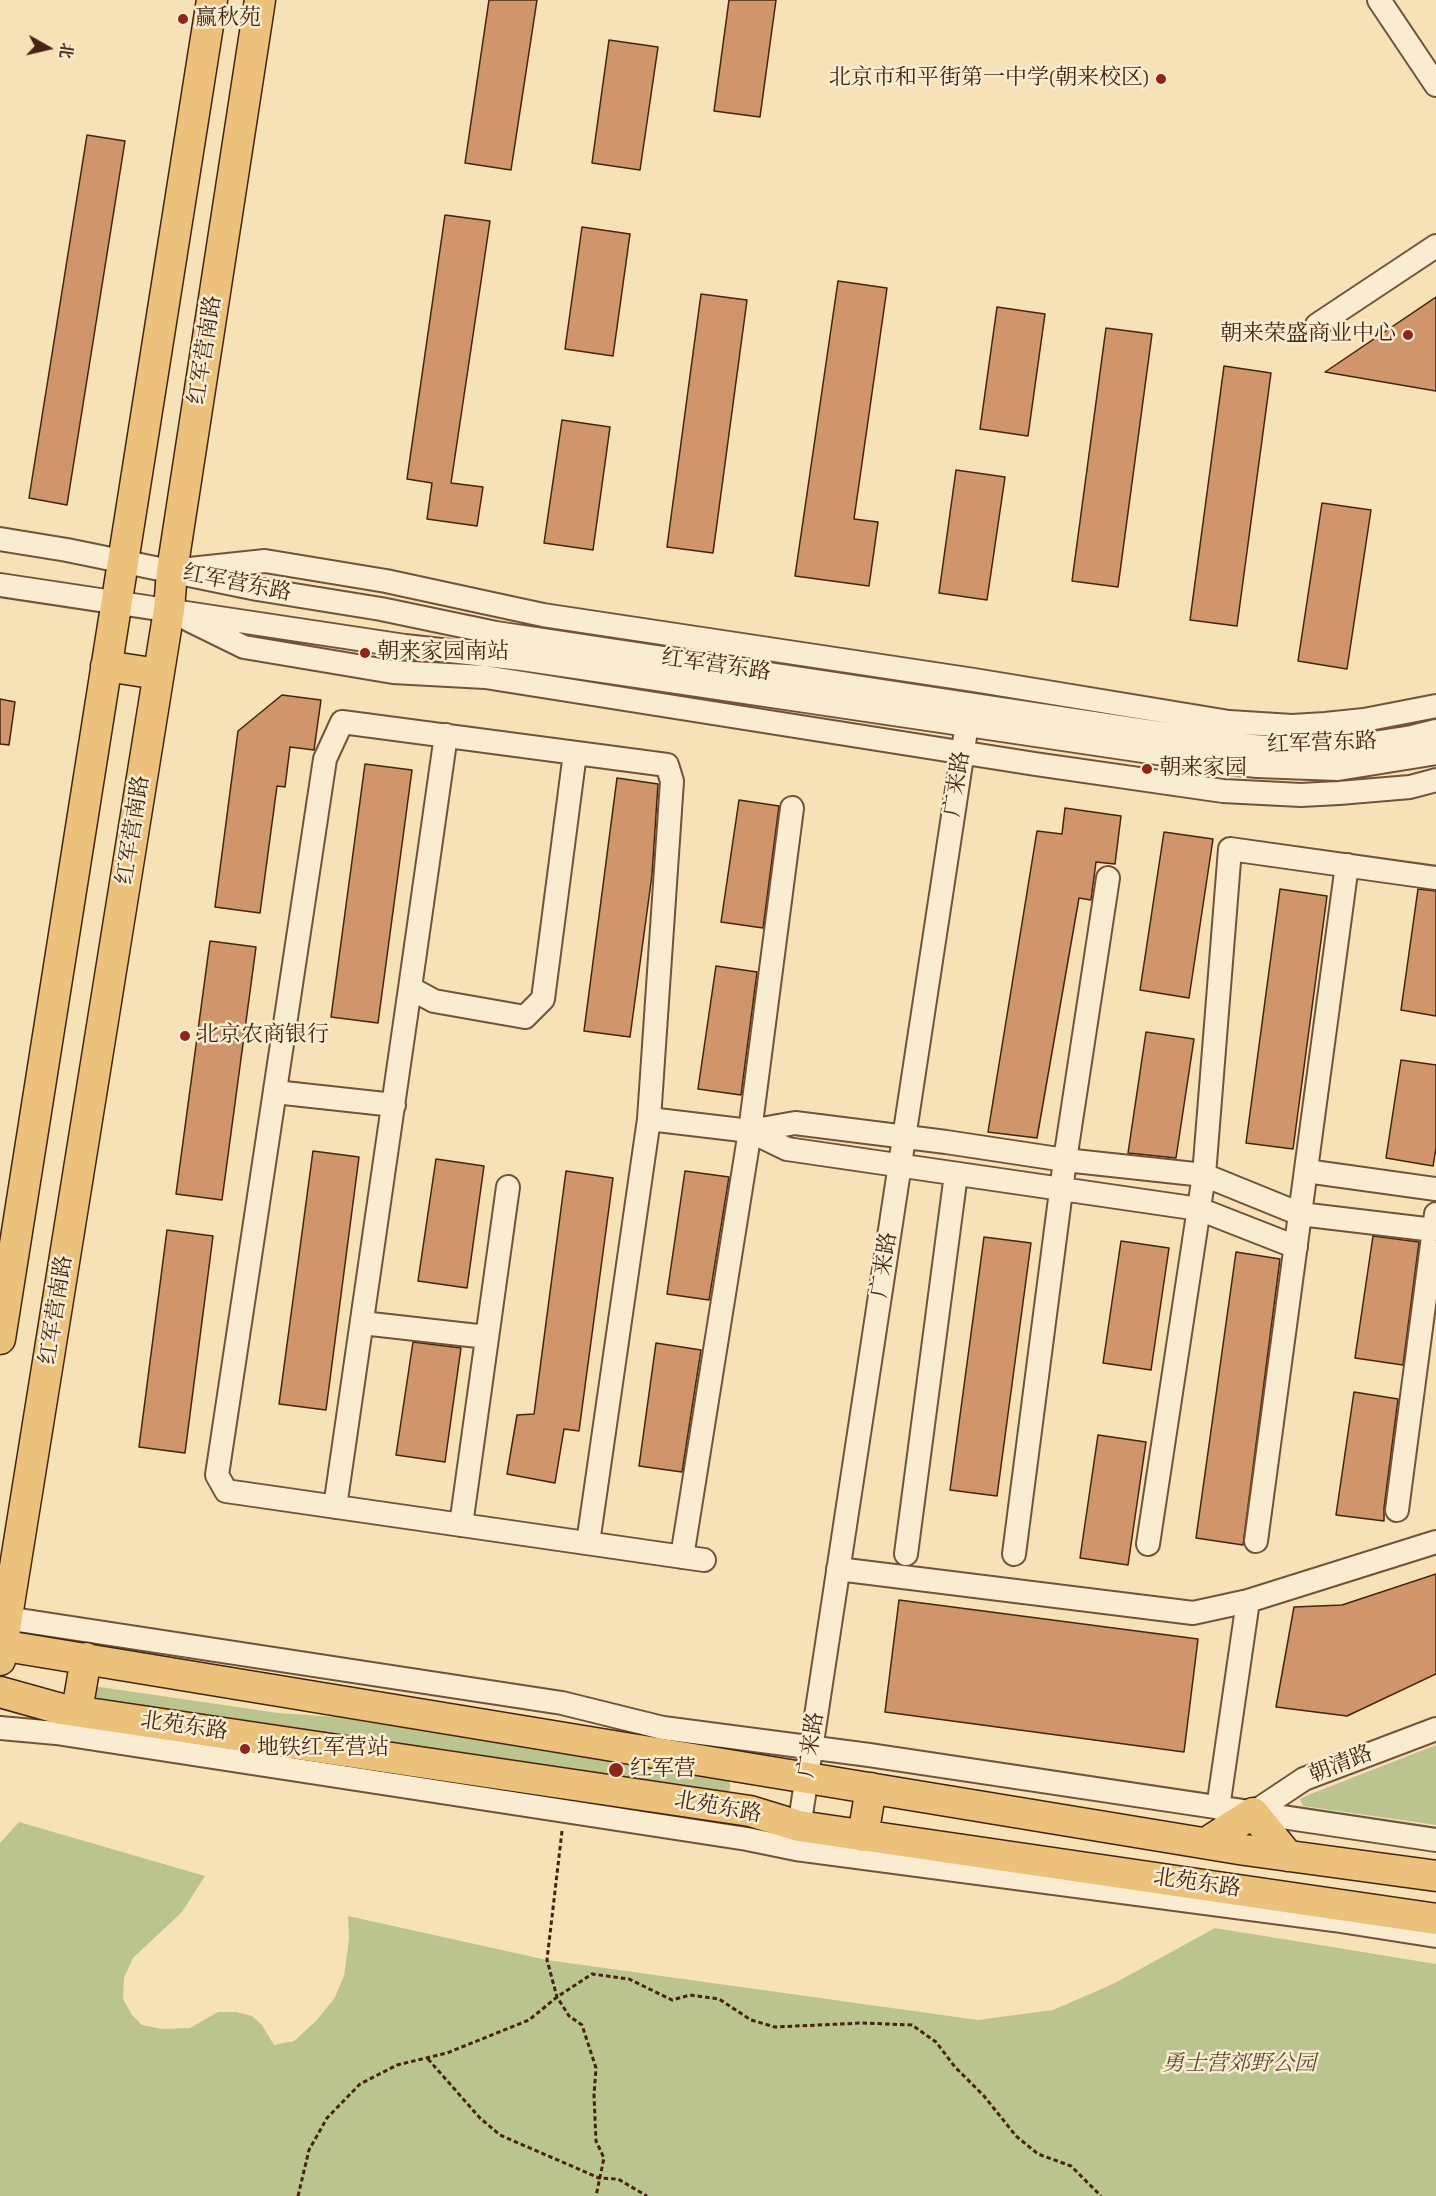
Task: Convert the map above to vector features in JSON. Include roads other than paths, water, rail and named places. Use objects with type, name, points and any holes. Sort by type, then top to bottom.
[{"type":"main road","points":[[0,1339],[212,0]]},
{"type":"main road","name":"红军营南路","points":[[2,1637],[7,1578],[169,610],[172,571],[261,0]]},
{"type":"main road","points":[[132,500],[182,507]]},
{"type":"main road","points":[[106,666],[158,674]]},
{"type":"main road","name":"北苑东路","points":[[2,1637],[86,1658],[1206,1843],[1436,1876]]},
{"type":"main road","points":[[77,1711],[86,1658]]},
{"type":"main road","name":"北苑东路","points":[[0,1692],[61,1709],[750,1811],[797,1838],[862,1836],[1436,1919]]},
{"type":"main road","points":[[732,1808],[739,1766]]},
{"type":"main road","points":[[862,1836],[870,1788]]},
{"type":"main road","points":[[1206,1843],[1253,1813],[1288,1856]]},
{"type":"street","points":[[1379,0],[1436,85]]},
{"type":"street","points":[[1317,325],[1436,246]]},
{"type":"street","name":"红军营东路","points":[[0,539],[122,561],[257,590],[381,609],[496,633],[969,714],[1211,761],[1257,766],[1338,769],[1436,753]]},
{"type":"street","points":[[172,571],[265,561],[386,581],[543,615],[974,680],[1229,722],[1292,726],[1364,720],[1436,706]]},
{"type":"street","name":"红军营东路","points":[[0,585],[405,646],[1232,744],[1275,748],[1341,748],[1412,737],[1436,730]]},
{"type":"street","points":[[169,610],[244,647],[393,672],[485,677],[963,753],[1223,790],[1301,795],[1410,787],[1436,780]]},
{"type":"street","name":"广来路","points":[[797,1838],[974,680]]},
{"type":"street","points":[[588,1543],[649,1119],[672,781],[667,765],[342,722],[325,759],[217,1475],[226,1491],[704,1560]]},
{"type":"street","points":[[335,1507],[446,735]]},
{"type":"street","points":[[410,988],[435,1002],[525,1017],[543,999],[575,753]]},
{"type":"street","points":[[682,1557],[750,1131],[792,808]]},
{"type":"street","points":[[1148,1544],[1200,1209],[1230,849],[1436,878]]},
{"type":"street","points":[[1256,1541],[1347,865]]},
{"type":"street","points":[[1014,1554],[1065,1160],[1108,878]]},
{"type":"street","points":[[275,1092],[394,1105]]},
{"type":"street","points":[[649,1119],[750,1131],[795,1123],[1065,1160],[1204,1175],[1300,1214],[1435,1222],[1397,1510]]},
{"type":"street","points":[[750,1131],[787,1149],[1200,1209],[1296,1247]]},
{"type":"street","points":[[1306,1171],[1436,1189]]},
{"type":"street","points":[[906,1554],[956,1174]]},
{"type":"street","points":[[461,1525],[508,1187]]},
{"type":"street","points":[[362,1323],[487,1337]]},
{"type":"street","points":[[838,1569],[1193,1612],[1248,1601],[1436,1542]]},
{"type":"street","points":[[1218,1808],[1248,1601]]},
{"type":"street","points":[[2,1637],[562,1703],[663,1728],[869,1755],[1436,1839]]},
{"type":"street","points":[[0,1728],[56,1733],[747,1839],[797,1838],[1436,1936]]},
{"type":"street","name":"朝清路","points":[[1253,1813],[1304,1779],[1436,1729]]},
{"type":"place","name":"赢秋苑","points":[[183,19]]},
{"type":"place","name":"北京市和平街第一中学(朝来校区)","points":[[1161,79]]},
{"type":"place","name":"朝来荣盛商业中心","points":[[1408,335]]},
{"type":"place","name":"朝来家园南站","points":[[365,653]]},
{"type":"place","name":"朝来家园","points":[[1147,769]]},
{"type":"place","name":"北京农商银行","points":[[185,1036]]},
{"type":"place","name":"地铁红军营站","points":[[245,1749]]},
{"type":"place","name":"红军营","points":[[616,1770]]},
{"type":"park label","name":"勇士营郊野公园","points":[[1239,2065]]}]
